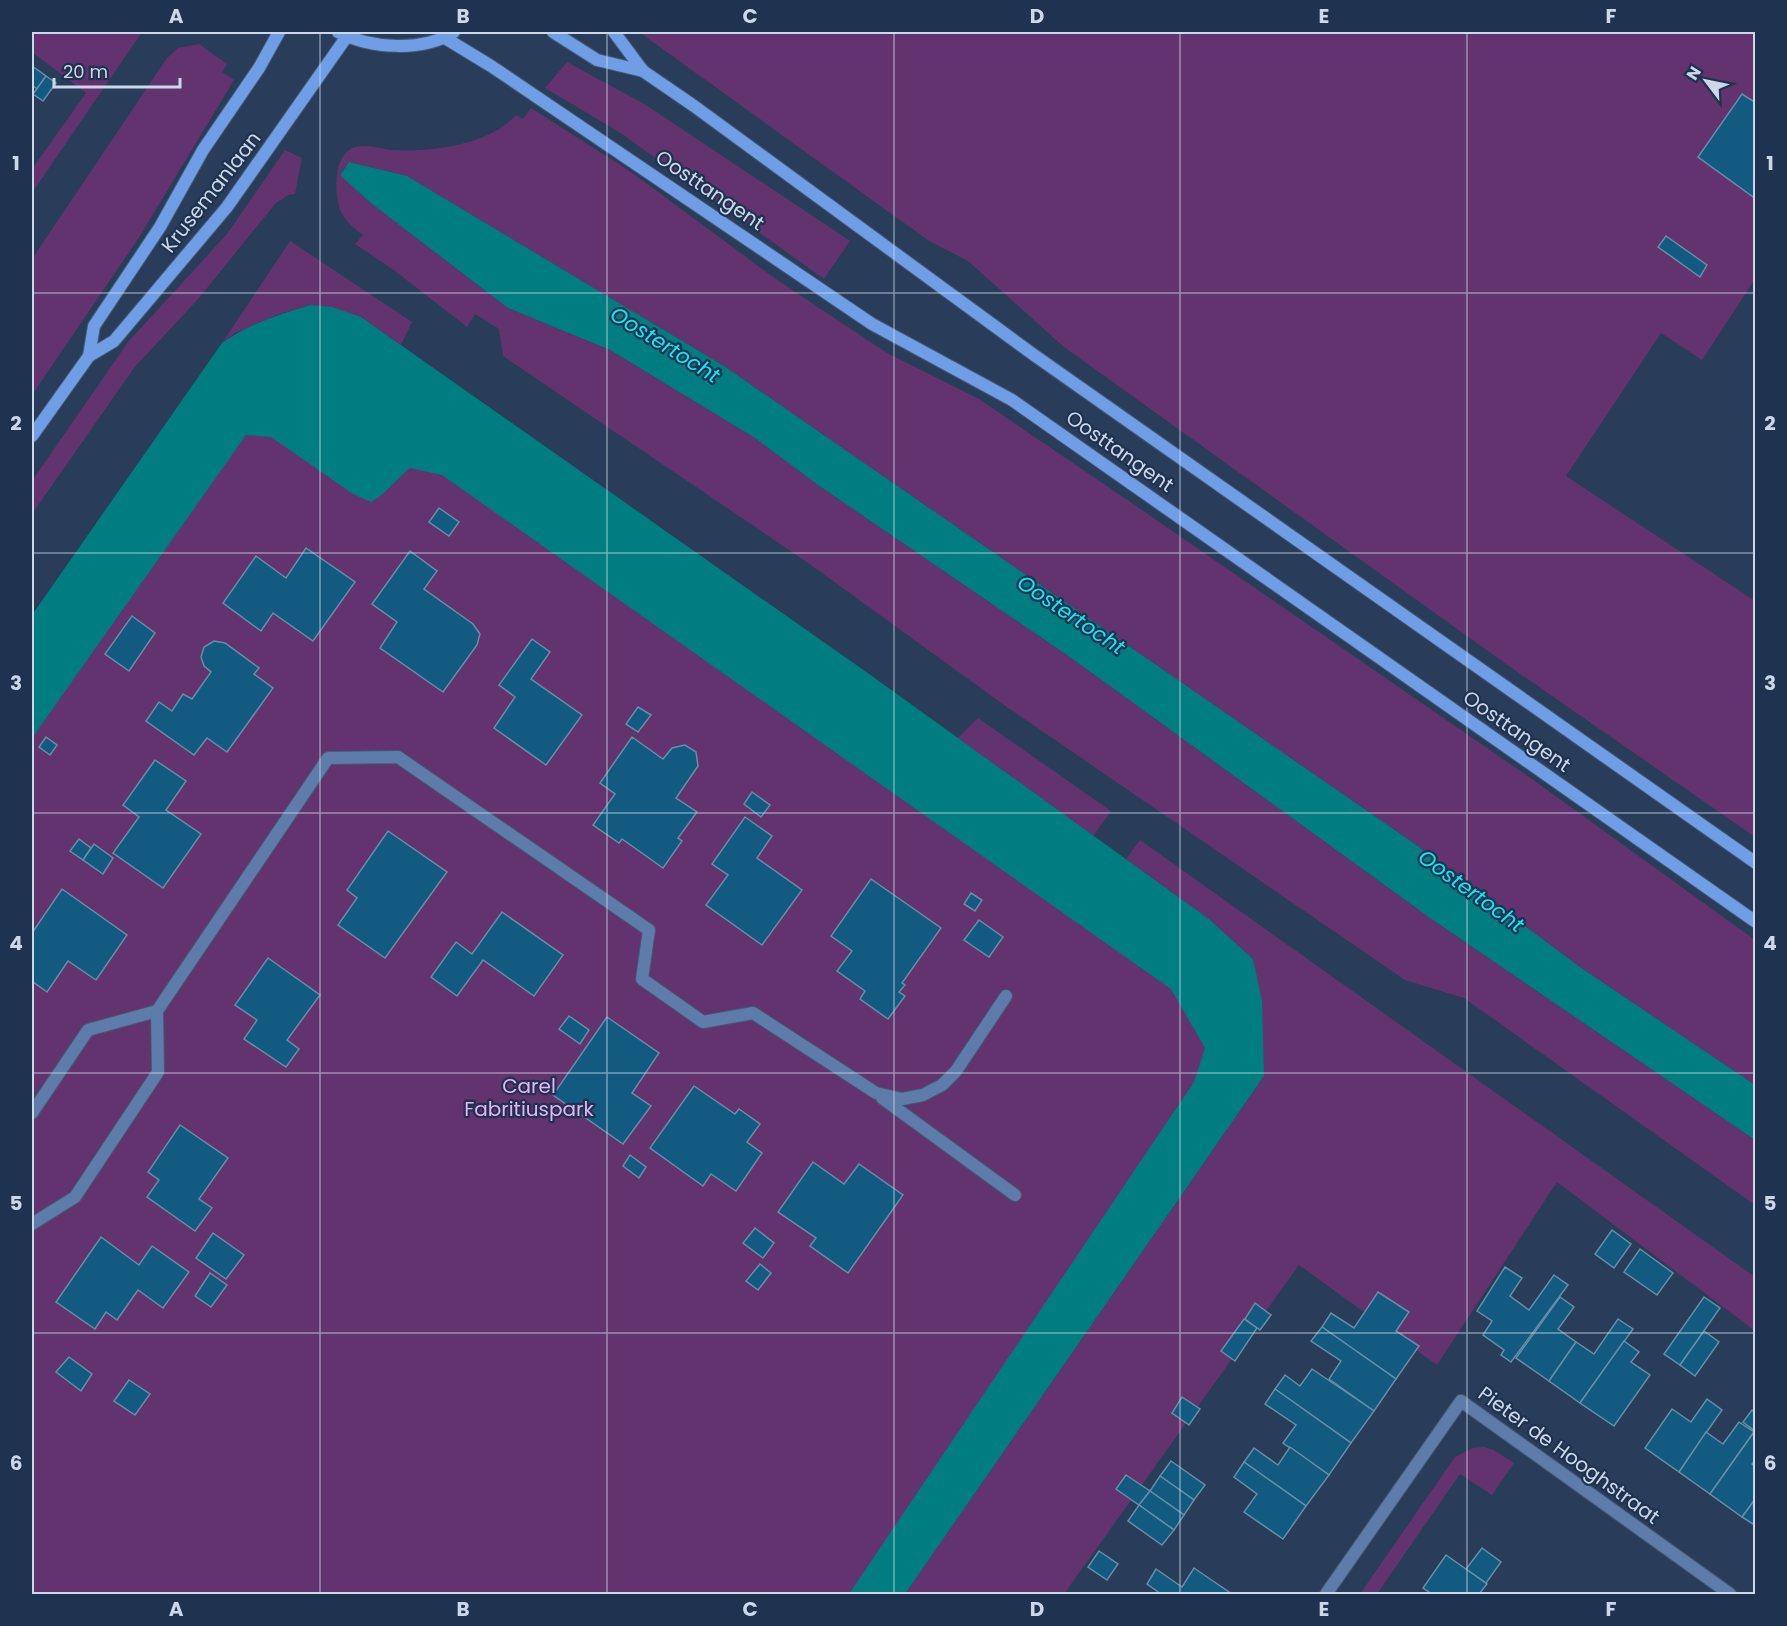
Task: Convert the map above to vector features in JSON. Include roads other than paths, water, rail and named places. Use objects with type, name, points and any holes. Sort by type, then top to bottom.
[{"type":"main road","name":"Krusemanlaan","points":[[89,356],[94,326],[160,227],[203,150],[259,68],[279,32]]},
{"type":"main road","name":"Oosttangent","points":[[553,32],[597,60],[643,71]]},
{"type":"main road","name":"Oosttangent","points":[[614,32],[643,71],[1034,355],[1755,863]]},
{"type":"main road","name":"Krusemanlaan","points":[[32,436],[89,356],[114,341],[227,207],[345,33]]},
{"type":"main road","points":[[345,33],[374,43],[402,45],[424,45],[449,35]]},
{"type":"main road","name":"Oosttangent","points":[[449,35],[491,66],[872,324],[1012,400],[1755,922]]},
{"type":"street","points":[[32,1224],[75,1197],[158,1072],[157,1011],[328,758],[398,757],[649,930],[642,979],[703,1022],[753,1013],[876,1093],[1016,1195]]},
{"type":"street","points":[[876,1093],[902,1100],[923,1095],[942,1085],[956,1071],[1006,996]]},
{"type":"street","points":[[32,1113],[88,1030],[157,1011]]},
{"type":"street","name":"Pieter de Hooghstraat","points":[[1326,1594],[1461,1401],[1730,1594]]},
{"type":"water","name":"Oostertocht","points":[[349,162],[407,176],[724,366],[1415,844],[1580,967],[1755,1085],[1755,1140],[1430,918],[1074,660],[818,485],[755,438],[610,350],[508,308],[372,204],[340,175]]},
{"type":"water","points":[[311,305],[332,307],[361,317],[872,676],[1209,919],[1253,959],[1262,1001],[1264,1076],[905,1594],[849,1594],[1194,1082],[1205,1048],[1171,989],[442,475],[410,468],[371,502],[353,494],[271,437],[246,435],[32,738],[32,615],[222,343],[253,325]]},
{"type":"park label","name":"Carel Fabritiuspark","points":[[529,1098]]}]
